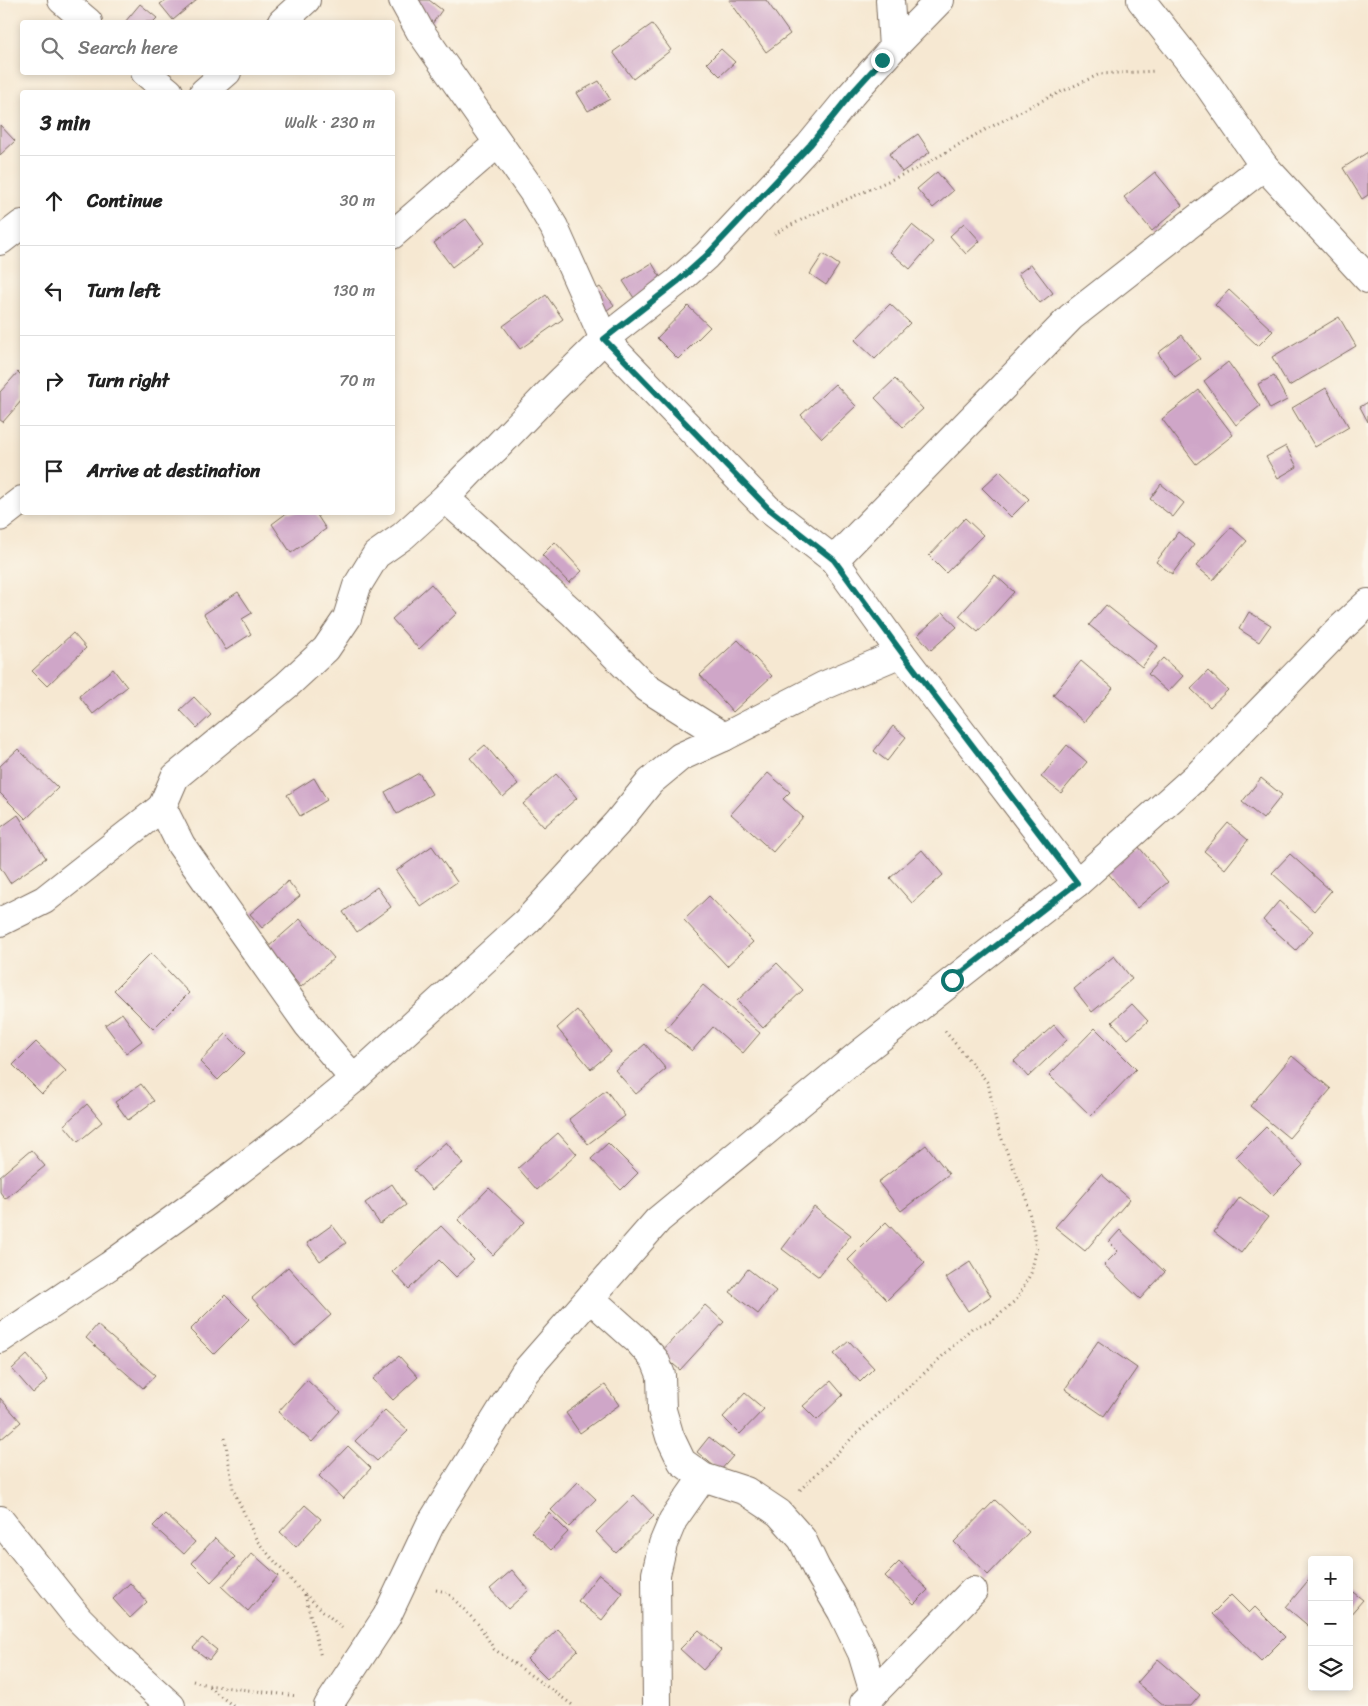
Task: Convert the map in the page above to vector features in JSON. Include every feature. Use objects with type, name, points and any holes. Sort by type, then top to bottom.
[{"type":"street","points":[[62,0],[86,20]]},
{"type":"street","points":[[284,20],[306,0]]},
{"type":"street","points":[[403,0],[420,31],[533,192],[554,227],[604,339],[768,508],[834,560],[902,653],[1077,883]]},
{"type":"street","points":[[890,0],[893,48]]},
{"type":"street","points":[[0,922],[44,900],[162,807],[175,778],[287,685],[326,648],[348,618],[357,586],[376,555],[403,536],[445,498],[604,339],[677,282],[706,256],[810,145],[851,94],[893,48],[940,0]]},
{"type":"street","points":[[1141,0],[1208,85],[1264,166],[1368,279]]},
{"type":"street","points":[[149,75],[167,90]]},
{"type":"street","points":[[206,90],[224,75]]},
{"type":"street","points":[[395,232],[498,143]]},
{"type":"street","points":[[834,560],[1071,317],[1264,166]]},
{"type":"street","points":[[0,241],[20,226]]},
{"type":"street","points":[[445,498],[572,612],[647,688],[724,736]]},
{"type":"street","points":[[0,517],[20,502]]},
{"type":"street","points":[[329,1703],[387,1616],[430,1524],[525,1372],[658,1220],[921,1004],[1077,883],[1199,774],[1341,628],[1368,603]]},
{"type":"street","points":[[0,1340],[109,1266],[203,1198],[292,1130],[354,1079],[527,921],[617,823],[650,782],[680,757],[823,686],[902,653]]},
{"type":"street","points":[[162,807],[181,845],[257,953],[308,1025],[354,1079]]},
{"type":"street","points":[[590,1298],[638,1341],[655,1360],[661,1375],[662,1410],[670,1437],[682,1462],[703,1477],[746,1491],[779,1513],[802,1539],[862,1653],[868,1699]]},
{"type":"street","points":[[657,1706],[658,1652],[656,1612],[658,1567],[663,1544],[673,1520],[703,1477]]},
{"type":"street","points":[[0,1520],[80,1619],[113,1653],[171,1706]]},
{"type":"street","points":[[868,1699],[973,1591]]},
{"type":"path","points":[[772,235],[922,166],[979,132],[1100,74],[1153,70],[1208,85]]},
{"type":"path","points":[[779,1513],[856,1434],[972,1328],[992,1321],[1017,1299],[1031,1274],[1037,1247],[1025,1194],[997,1126],[988,1083],[957,1044],[921,1004]]},
{"type":"path","points":[[225,1438],[233,1489],[257,1541],[306,1595],[364,1649]]},
{"type":"path","points":[[394,1602],[416,1597],[426,1588],[447,1592],[479,1625],[494,1649],[574,1706]]},
{"type":"path","points":[[233,1706],[207,1684],[329,1703],[306,1595]]},
{"type":"building","points":[[166,0],[197,0],[173,20],[160,4]]},
{"type":"building","points":[[413,0],[429,0],[442,10],[432,24]]},
{"type":"building","points":[[729,0],[766,0],[790,34],[766,52]]},
{"type":"building","points":[[140,4],[157,18],[155,20],[127,20]]},
{"type":"building","points":[[652,24],[671,50],[633,79],[613,52]]},
{"type":"building","points":[[721,49],[735,62],[720,76],[707,63]]},
{"type":"building","points":[[599,81],[610,99],[588,111],[577,93]]},
{"type":"building","points":[[0,125],[15,141],[0,155]]},
{"type":"building","points":[[918,134],[930,152],[902,172],[889,154]]},
{"type":"building","points":[[1368,152],[1368,195],[1362,199],[1343,168]]},
{"type":"building","points":[[937,172],[953,191],[933,208],[917,189]]},
{"type":"building","points":[[1155,172],[1182,205],[1152,231],[1124,197]]},
{"type":"building","points":[[466,219],[484,243],[452,267],[434,243]]},
{"type":"building","points":[[964,223],[980,241],[966,254],[950,236]]},
{"type":"building","points":[[912,225],[933,242],[910,269],[890,252]]},
{"type":"building","points":[[823,254],[839,265],[826,285],[810,274]]},
{"type":"building","points":[[652,263],[662,280],[634,298],[623,281]]},
{"type":"building","points":[[1031,264],[1053,293],[1040,303],[1018,274]]},
{"type":"building","points":[[600,287],[614,305],[599,316],[585,297]]},
{"type":"building","points":[[1229,290],[1273,331],[1258,346],[1215,305]]},
{"type":"building","points":[[546,295],[563,319],[520,349],[503,326]]},
{"type":"building","points":[[890,304],[910,323],[875,359],[855,340]]},
{"type":"building","points":[[688,306],[710,327],[678,359],[657,338]]},
{"type":"building","points":[[1339,317],[1356,346],[1289,386],[1272,357]]},
{"type":"building","points":[[1182,335],[1200,359],[1175,377],[1158,353]]},
{"type":"building","points":[[1228,362],[1260,406],[1236,425],[1204,381]]},
{"type":"building","points":[[18,372],[20,374],[20,402],[3,422],[0,420],[0,392]]},
{"type":"building","points":[[1274,376],[1287,400],[1270,409],[1258,384]]},
{"type":"building","points":[[895,379],[923,409],[903,427],[875,398]]},
{"type":"building","points":[[835,384],[856,406],[822,438],[801,415]]},
{"type":"building","points":[[1326,388],[1349,427],[1315,447],[1292,408]]},
{"type":"building","points":[[1199,390],[1233,435],[1196,464],[1162,419]]},
{"type":"building","points":[[1368,402],[1368,422],[1360,407]]},
{"type":"building","points":[[1286,446],[1297,467],[1278,478],[1266,457]]},
{"type":"building","points":[[1000,471],[1029,499],[1011,517],[982,488]]},
{"type":"building","points":[[1161,484],[1184,503],[1173,517],[1150,499]]},
{"type":"building","points":[[284,515],[317,515],[326,529],[291,553],[272,524]]},
{"type":"building","points":[[965,518],[983,535],[946,573],[929,556]]},
{"type":"building","points":[[1231,527],[1247,541],[1213,580],[1196,566]]},
{"type":"building","points":[[1178,532],[1194,545],[1172,574],[1156,562]]},
{"type":"building","points":[[555,542],[582,571],[569,583],[542,555]]},
{"type":"building","points":[[995,575],[1014,592],[978,632],[959,616]]},
{"type":"building","points":[[431,584],[457,613],[419,649],[392,619]]},
{"type":"building","points":[[238,592],[252,613],[242,619],[251,634],[226,650],[204,614]]},
{"type":"building","points":[[1106,605],[1158,646],[1142,667],[1089,625]]},
{"type":"building","points":[[943,612],[957,627],[931,650],[918,635]]},
{"type":"building","points":[[1249,612],[1271,625],[1259,642],[1239,629]]},
{"type":"building","points":[[73,633],[86,648],[47,686],[32,671]]},
{"type":"building","points":[[738,640],[772,676],[733,712],[700,675]]},
{"type":"building","points":[[1163,658],[1183,676],[1168,692],[1148,674]]},
{"type":"building","points":[[1081,661],[1113,688],[1084,722],[1053,695]]},
{"type":"building","points":[[113,669],[127,687],[93,714],[79,696]]},
{"type":"building","points":[[1208,671],[1228,690],[1210,707],[1191,689]]},
{"type":"building","points":[[194,697],[211,715],[197,728],[180,710]]},
{"type":"building","points":[[893,726],[906,737],[887,761],[874,751]]},
{"type":"building","points":[[485,745],[518,784],[503,797],[470,758]]},
{"type":"building","points":[[1067,745],[1087,762],[1061,793],[1041,777]]},
{"type":"building","points":[[18,749],[58,788],[26,819],[0,793],[0,766]]},
{"type":"building","points":[[419,773],[432,794],[397,814],[385,792]]},
{"type":"building","points":[[768,773],[790,792],[783,799],[803,817],[773,852],[731,814]]},
{"type":"building","points":[[556,774],[577,798],[544,827],[523,804]]},
{"type":"building","points":[[314,778],[327,800],[300,816],[287,795]]},
{"type":"building","points":[[1261,778],[1282,795],[1263,819],[1242,802]]},
{"type":"building","points":[[18,815],[46,858],[10,883],[0,867],[0,828]]},
{"type":"building","points":[[1228,823],[1248,840],[1225,869],[1204,851]]},
{"type":"building","points":[[432,846],[457,882],[421,907],[396,871]]},
{"type":"building","points":[[1138,846],[1168,882],[1137,908],[1107,872]]},
{"type":"building","points":[[922,850],[943,875],[912,903],[890,878]]},
{"type":"building","points":[[1290,854],[1331,891],[1314,911],[1272,873]]},
{"type":"building","points":[[288,881],[300,896],[262,928],[250,914]]},
{"type":"building","points":[[377,887],[391,907],[357,932],[343,912]]},
{"type":"building","points":[[709,896],[753,942],[727,966],[684,920]]},
{"type":"building","points":[[1279,901],[1313,931],[1296,950],[1263,920]]},
{"type":"building","points":[[300,919],[334,958],[301,987],[267,948]]},
{"type":"building","points":[[151,953],[189,993],[153,1029],[114,990]]},
{"type":"building","points":[[1114,956],[1132,979],[1092,1012],[1074,989]]},
{"type":"building","points":[[777,963],[803,990],[763,1028],[737,1001]]},
{"type":"building","points":[[703,985],[760,1033],[743,1053],[713,1027],[692,1051],[665,1029]]},
{"type":"building","points":[[1132,1004],[1148,1021],[1128,1039],[1112,1022]]},
{"type":"building","points":[[577,1010],[611,1052],[591,1069],[557,1028]]},
{"type":"building","points":[[122,1013],[142,1041],[126,1053],[105,1025]]},
{"type":"building","points":[[1054,1025],[1067,1040],[1028,1077],[1014,1061]]},
{"type":"building","points":[[1095,1028],[1136,1069],[1091,1116],[1049,1075]]},
{"type":"building","points":[[226,1034],[245,1053],[218,1080],[200,1062]]},
{"type":"building","points":[[36,1042],[66,1071],[42,1094],[13,1065]]},
{"type":"building","points":[[645,1044],[666,1069],[636,1094],[615,1070]]},
{"type":"building","points":[[1292,1056],[1331,1089],[1289,1138],[1250,1106]]},
{"type":"building","points":[[141,1084],[154,1101],[128,1120],[115,1102]]},
{"type":"building","points":[[606,1090],[625,1116],[588,1144],[569,1119]]},
{"type":"building","points":[[87,1104],[102,1122],[78,1142],[64,1125]]},
{"type":"building","points":[[1266,1127],[1303,1165],[1273,1195],[1236,1157]]},
{"type":"building","points":[[558,1133],[577,1154],[537,1190],[518,1168]]},
{"type":"building","points":[[446,1142],[463,1163],[432,1190],[414,1170]]},
{"type":"building","points":[[608,1143],[638,1173],[621,1190],[591,1159]]},
{"type":"building","points":[[926,1145],[949,1174],[901,1211],[878,1182]]},
{"type":"building","points":[[31,1150],[45,1166],[5,1199],[0,1192],[0,1176]]},
{"type":"building","points":[[1101,1174],[1130,1199],[1085,1251],[1055,1227]]},
{"type":"building","points":[[392,1184],[406,1205],[380,1224],[365,1203]]},
{"type":"building","points":[[489,1188],[525,1222],[493,1255],[458,1220]]},
{"type":"building","points":[[1240,1197],[1268,1217],[1241,1253],[1214,1232]]},
{"type":"building","points":[[814,1207],[851,1235],[819,1277],[782,1249]]},
{"type":"building","points":[[886,1222],[925,1263],[887,1300],[848,1260]]},
{"type":"building","points":[[332,1225],[346,1243],[320,1261],[307,1243]]},
{"type":"building","points":[[441,1226],[474,1260],[456,1277],[439,1260],[409,1289],[393,1272]]},
{"type":"building","points":[[1120,1230],[1165,1272],[1140,1299],[1104,1265],[1118,1251],[1109,1242]]},
{"type":"building","points":[[970,1262],[991,1296],[968,1311],[946,1278]]},
{"type":"building","points":[[288,1267],[331,1315],[295,1346],[252,1298]]},
{"type":"building","points":[[748,1269],[776,1291],[758,1314],[730,1292]]},
{"type":"building","points":[[225,1295],[249,1319],[214,1354],[190,1330]]},
{"type":"building","points":[[705,1305],[724,1322],[680,1370],[660,1353]]},
{"type":"building","points":[[97,1325],[155,1375],[143,1388],[86,1338]]},
{"type":"building","points":[[849,1341],[874,1368],[860,1382],[834,1354]]},
{"type":"building","points":[[1098,1341],[1137,1368],[1104,1416],[1065,1389]]},
{"type":"building","points":[[27,1355],[48,1380],[33,1393],[12,1369]]},
{"type":"building","points":[[399,1356],[418,1377],[393,1400],[373,1379]]},
{"type":"building","points":[[307,1380],[340,1411],[312,1442],[278,1412]]},
{"type":"building","points":[[831,1381],[843,1395],[817,1420],[803,1406]]},
{"type":"building","points":[[605,1385],[619,1405],[580,1433],[566,1413]]},
{"type":"building","points":[[745,1393],[764,1409],[740,1434],[723,1417]]},
{"type":"building","points":[[0,1398],[21,1422],[0,1440]]},
{"type":"building","points":[[385,1410],[408,1431],[377,1461],[355,1441]]},
{"type":"building","points":[[709,1437],[733,1456],[720,1471],[697,1452]]},
{"type":"building","points":[[348,1446],[371,1468],[343,1499],[319,1476]]},
{"type":"building","points":[[578,1482],[596,1499],[569,1527],[551,1510]]},
{"type":"building","points":[[634,1495],[654,1516],[616,1553],[596,1532]]},
{"type":"building","points":[[995,1500],[1029,1532],[988,1575],[954,1542]]},
{"type":"building","points":[[305,1505],[321,1519],[296,1547],[280,1532]]},
{"type":"building","points":[[549,1513],[568,1532],[551,1550],[531,1532]]},
{"type":"building","points":[[165,1514],[195,1542],[184,1554],[153,1526]]},
{"type":"building","points":[[215,1538],[235,1557],[211,1582],[192,1563]]},
{"type":"building","points":[[252,1553],[278,1576],[248,1611],[222,1587]]},
{"type":"building","points":[[899,1562],[928,1590],[914,1604],[885,1576]]},
{"type":"building","points":[[512,1570],[529,1590],[508,1609],[490,1589]]},
{"type":"building","points":[[599,1574],[623,1593],[602,1620],[578,1601]]},
{"type":"building","points":[[1308,1581],[1308,1626],[1286,1607]]},
{"type":"building","points":[[130,1583],[147,1602],[130,1618],[113,1599]]},
{"type":"building","points":[[1353,1592],[1363,1600],[1353,1611]]},
{"type":"building","points":[[1231,1595],[1249,1613],[1255,1607],[1285,1637],[1261,1661],[1212,1614]]},
{"type":"building","points":[[558,1629],[578,1650],[547,1679],[527,1659]]},
{"type":"building","points":[[699,1630],[721,1650],[703,1670],[680,1649]]},
{"type":"building","points":[[202,1638],[217,1650],[209,1660],[193,1648]]},
{"type":"building","points":[[1158,1659],[1200,1695],[1191,1706],[1165,1706],[1137,1683]]},
{"type":"route","points":[[882,60],[851,94],[810,145],[706,256],[677,282],[604,339],[768,508],[834,560],[902,653],[1077,883],[952,980]]}]
